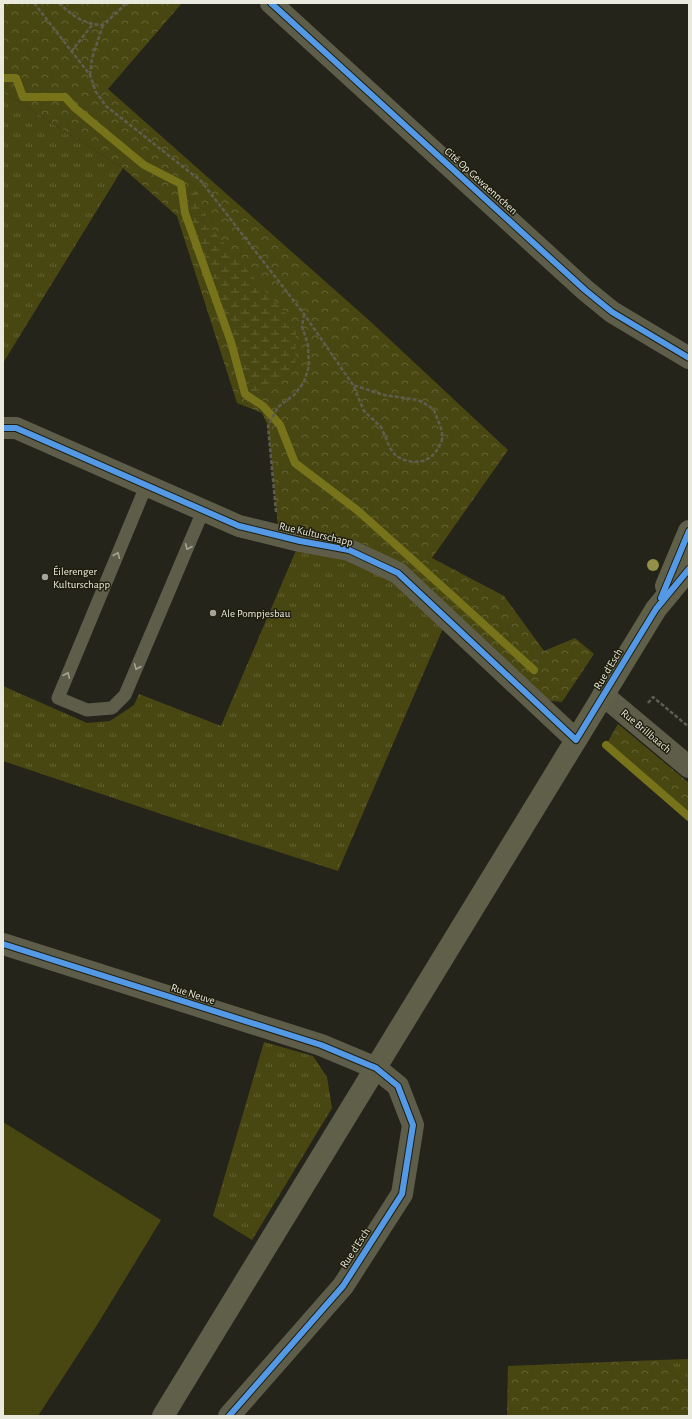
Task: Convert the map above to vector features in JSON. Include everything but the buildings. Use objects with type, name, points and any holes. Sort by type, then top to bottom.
[{"type":"main road","name":"Rue d'Esch","points":[[656,609],[689,530]]},
{"type":"main road","name":"Rue d'Esch","points":[[163,1416],[656,609],[689,569]]},
{"type":"street","name":"Cité Op Gewaennchen","points":[[271,3],[585,290],[612,312],[689,358]]},
{"type":"street","name":"Rue Kulturschapp","points":[[3,428],[16,428],[203,512],[239,526],[348,550],[398,573],[576,740]]},
{"type":"street","name":"Rue Brillbaach","points":[[604,695],[689,767]]},
{"type":"street","name":"Rue Neuve","points":[[3,944],[321,1045],[376,1068]]},
{"type":"street","name":"Rue d'Esch","points":[[229,1416],[343,1286],[402,1194],[413,1125],[398,1086],[376,1068]]},
{"type":"lane","points":[[146,486],[58,698],[87,710],[112,708],[125,695],[203,512]]},
{"type":"path","points":[[34,3],[90,75],[96,92],[106,106],[201,181],[304,314],[354,384],[364,411],[381,427],[390,448],[396,456],[404,460],[414,462],[424,461],[432,456],[438,449],[442,440],[442,431],[434,410],[429,406],[418,400],[384,395],[354,384]]},
{"type":"path","points":[[59,3],[69,13],[92,25],[103,25]]},
{"type":"path","points":[[90,75],[92,58],[103,25],[127,3]]},
{"type":"path","points":[[71,52],[92,25]]},
{"type":"path","points":[[279,536],[268,426],[278,407],[294,395],[304,382],[309,366],[308,345],[302,326],[304,314]]},
{"type":"green space","points":[[3,3],[182,3],[108,89],[371,322],[508,450],[432,558],[504,596],[544,651],[575,638],[594,654],[562,702],[534,699],[398,573],[279,536],[268,426],[262,413],[237,403],[177,216],[123,168],[3,92]]},
{"type":"green space","points":[[3,92],[123,168],[3,363]]},
{"type":"green space","points":[[181,184],[198,194],[210,227],[296,325],[295,365],[271,390],[245,394],[231,342],[185,213]]},
{"type":"green space","points":[[300,541],[349,550],[447,619],[338,871],[3,761],[3,686],[87,723],[110,721],[134,705],[139,694],[221,726]]},
{"type":"green space","points":[[618,724],[689,783],[689,817],[606,745]]},
{"type":"green space","points":[[264,1042],[313,1056],[327,1077],[332,1108],[252,1240],[213,1216]]},
{"type":"green space","points":[[3,1122],[161,1220],[97,1325],[38,1416],[3,1416]]},
{"type":"green space","points":[[689,1359],[689,1387],[658,1360]]},
{"type":"green space","points":[[658,1360],[689,1387],[689,1416],[507,1416],[508,1366]]},
{"type":"waterway","points":[[3,78],[16,78],[23,97],[65,97],[75,108],[144,165],[181,184],[185,213],[231,342],[245,394],[263,406],[280,425],[295,463],[357,510],[534,670]]},
{"type":"waterway","points":[[606,745],[689,817]]},
{"type":"cycle path","points":[[271,3],[585,290],[612,312],[689,358]]},
{"type":"cycle path","points":[[3,428],[16,428],[239,526],[300,541],[349,550],[398,573],[576,740],[656,609],[689,569]]},
{"type":"cycle path","points":[[661,598],[689,531]]},
{"type":"cycle path","points":[[3,944],[321,1045],[376,1068],[398,1086],[413,1125],[402,1194],[343,1286],[229,1416]]},
{"type":"place","name":"Éilerenger Kulturschapp","points":[[45,577]]},
{"type":"place","name":"Ale Pompjesbau","points":[[213,613]]}]
